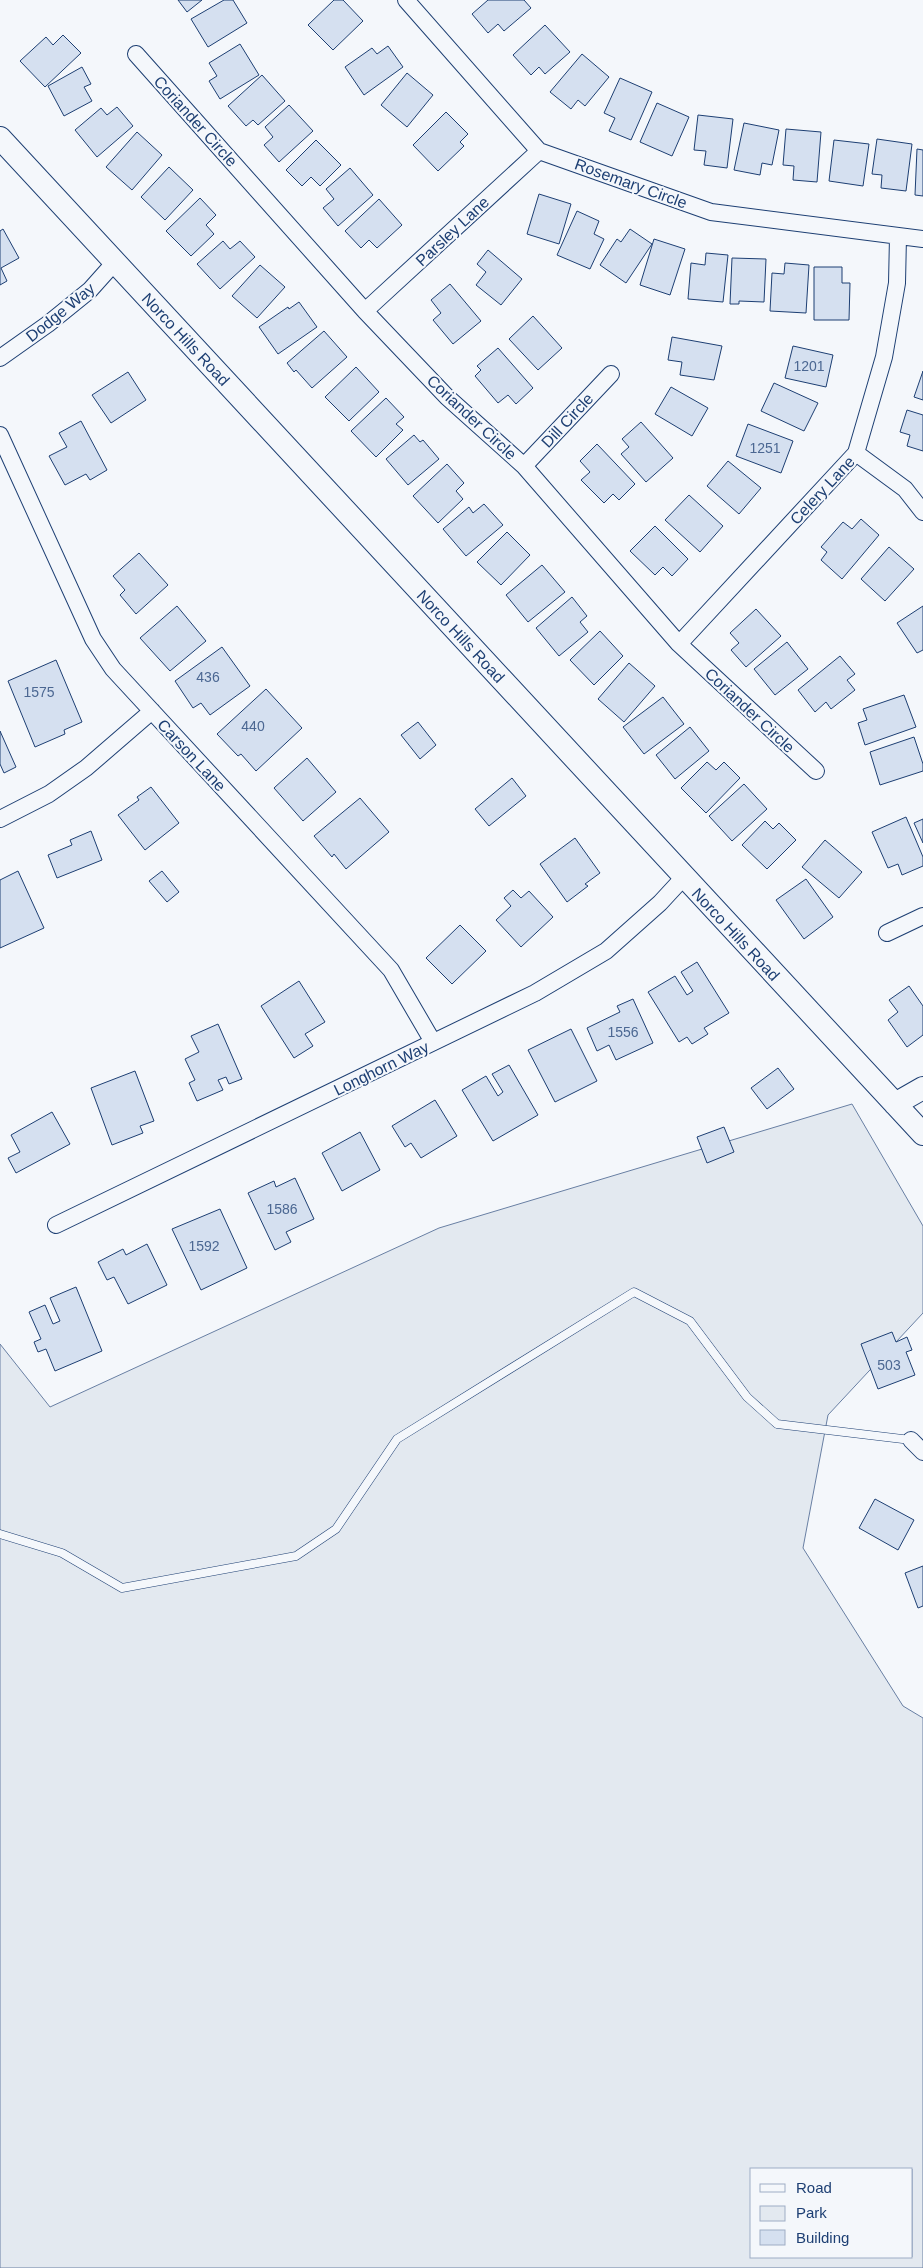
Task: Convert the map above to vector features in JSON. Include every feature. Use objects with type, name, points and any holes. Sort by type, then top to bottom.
[{"type":"street","name":"Rosemary Circle","points":[[406,0],[539,151],[711,212],[923,240]]},
{"type":"street","name":"Coriander Circle","points":[[136,54],[365,311],[447,397],[524,466],[679,644],[816,771]]},
{"type":"street","name":"Norco Hills Road","points":[[0,138],[923,1134]]},
{"type":"street","name":"Parsley Lane","points":[[365,311],[539,151]]},
{"type":"street","name":"Celery Lane","points":[[679,644],[856,453],[884,358],[897,284],[898,237]]},
{"type":"street","name":"Dodge Way","points":[[0,358],[48,324],[90,290],[115,262]]},
{"type":"street","name":"Dill Circle","points":[[524,466],[610,374]]},
{"type":"street","name":"Carson Lane","points":[[0,436],[93,639],[114,669],[391,970],[433,1042]]},
{"type":"street","points":[[856,453],[905,489],[923,512]]},
{"type":"street","points":[[0,819],[57,789],[86,768],[152,711]]},
{"type":"street","name":"Longhorn Way","points":[[56,1225],[535,993],[606,951],[660,903],[684,877]]},
{"type":"street","points":[[888,933],[923,916]]},
{"type":"street","points":[[895,1104],[923,1088]]},
{"type":"street","points":[[911,1440],[923,1452]]},
{"type":"lane","points":[[0,1534],[62,1553],[122,1588],[296,1556],[336,1529],[397,1439],[634,1292],[690,1321],[748,1396],[777,1424],[911,1440]]},
{"type":"green space","points":[[852,1104],[923,1226],[923,1313],[828,1415],[803,1548],[903,1706],[923,1718],[923,2268],[0,2268],[0,1344],[50,1407],[439,1228]]},
{"type":"building","points":[[178,0],[202,0],[187,12]]},
{"type":"building","points":[[224,0],[233,0],[247,23],[208,47],[191,19]]},
{"type":"building","points":[[334,0],[343,0],[363,21],[333,50],[308,25]]},
{"type":"building","points":[[488,0],[524,0],[531,8],[504,31],[498,24],[488,33],[472,14]]},
{"type":"building","points":[[545,25],[570,52],[545,74],[539,67],[531,75],[513,55]]},
{"type":"building","points":[[63,35],[81,53],[45,87],[20,61],[46,37],[53,45]]},
{"type":"building","points":[[240,44],[259,75],[220,99],[209,81],[217,76],[209,63]]},
{"type":"building","points":[[388,46],[403,67],[364,95],[345,67],[372,48],[377,54]]},
{"type":"building","points":[[582,54],[609,77],[585,106],[578,100],[571,109],[550,92]]},
{"type":"building","points":[[82,67],[91,84],[84,87],[92,101],[64,116],[48,86]]},
{"type":"building","points":[[407,73],[433,95],[407,127],[381,105]]},
{"type":"building","points":[[262,75],[285,101],[258,125],[253,120],[246,126],[228,106]]},
{"type":"building","points":[[620,78],[652,92],[631,140],[609,131],[615,118],[604,113]]},
{"type":"building","points":[[657,103],[689,117],[672,156],[640,142]]},
{"type":"building","points":[[289,105],[313,131],[279,162],[264,145],[273,137],[265,127]]},
{"type":"building","points":[[117,107],[133,126],[97,157],[75,130],[101,108],[107,115]]},
{"type":"building","points":[[446,112],[468,134],[460,142],[464,146],[438,171],[413,145]]},
{"type":"building","points":[[698,115],[733,119],[727,168],[704,165],[706,151],[694,150]]},
{"type":"building","points":[[744,123],[779,130],[772,165],[762,163],[760,175],[734,170]]},
{"type":"building","points":[[786,129],[821,132],[817,182],[793,180],[794,166],[783,165]]},
{"type":"building","points":[[137,132],[162,155],[132,190],[106,167]]},
{"type":"building","points":[[877,139],[912,144],[906,191],[881,188],[882,175],[872,174]]},
{"type":"building","points":[[316,140],[341,165],[320,186],[311,177],[302,186],[286,170]]},
{"type":"building","points":[[834,140],[869,144],[863,186],[829,181]]},
{"type":"building","points":[[917,149],[923,150],[923,196],[915,195]]},
{"type":"building","points":[[169,167],[193,190],[165,220],[141,197]]},
{"type":"building","points":[[350,168],[373,195],[338,226],[323,208],[334,199],[326,189]]},
{"type":"building","points":[[539,194],[571,204],[559,244],[527,234]]},
{"type":"building","points":[[200,198],[216,215],[206,225],[214,234],[191,256],[166,231]]},
{"type":"building","points":[[379,199],[402,225],[377,248],[369,240],[361,248],[345,231]]},
{"type":"building","points":[[577,211],[599,221],[594,234],[604,239],[590,269],[557,255]]},
{"type":"building","points":[[3,229],[19,258],[1,268],[7,281],[0,285],[0,231]]},
{"type":"building","points":[[630,229],[652,244],[626,283],[600,265],[617,239],[621,242]]},
{"type":"building","points":[[654,239],[685,249],[670,295],[640,285]]},
{"type":"building","points":[[223,241],[230,249],[240,241],[255,257],[220,289],[197,264]]},
{"type":"building","points":[[488,250],[522,279],[501,305],[476,285],[486,272],[477,264]]},
{"type":"building","points":[[706,253],[728,255],[723,302],[688,299],[691,263],[705,265]]},
{"type":"building","points":[[732,258],[766,259],[764,302],[739,301],[739,304],[730,304]]},
{"type":"building","points":[[785,263],[809,265],[806,313],[770,311],[772,273],[784,274]]},
{"type":"building","points":[[260,265],[285,287],[257,318],[232,296]]},
{"type":"building","points":[[814,267],[842,267],[842,283],[850,283],[849,320],[814,320]]},
{"type":"building","points":[[450,284],[481,321],[453,344],[433,320],[441,313],[431,300]]},
{"type":"building","points":[[299,302],[317,327],[278,354],[259,327],[288,307],[289,309]]},
{"type":"building","points":[[533,316],[562,348],[538,370],[509,339]]},
{"type":"building","points":[[324,331],[347,357],[312,388],[287,363]]},
{"type":"building","points":[[672,337],[722,346],[714,380],[680,375],[682,362],[668,360]]},
{"type":"building","points":[[793,346],[833,355],[826,387],[785,378]]},
{"type":"building","points":[[498,348],[533,388],[516,404],[508,395],[498,403],[475,376],[481,370],[477,366]]},
{"type":"building","points":[[356,367],[379,392],[349,421],[325,397]]},
{"type":"building","points":[[923,371],[923,400],[914,397]]},
{"type":"building","points":[[128,372],[146,400],[111,423],[92,395]]},
{"type":"building","points":[[774,383],[818,403],[804,431],[761,411]]},
{"type":"building","points":[[671,387],[708,408],[692,436],[655,414]]},
{"type":"building","points":[[386,398],[404,417],[396,424],[403,430],[376,457],[351,431]]},
{"type":"building","points":[[907,410],[923,415],[923,451],[907,446],[910,435],[900,432]]},
{"type":"building","points":[[81,421],[107,470],[90,480],[86,474],[65,485],[49,456],[67,447],[59,433]]},
{"type":"building","points":[[641,422],[673,458],[646,482],[621,454],[629,447],[622,439]]},
{"type":"building","points":[[748,424],[793,441],[781,473],[736,456]]},
{"type":"building","points":[[414,435],[420,442],[423,440],[439,459],[408,485],[386,459]]},
{"type":"building","points":[[597,444],[635,484],[619,500],[613,494],[604,503],[581,480],[590,472],[580,461]]},
{"type":"building","points":[[728,461],[761,488],[739,514],[707,486]]},
{"type":"building","points":[[447,464],[464,483],[456,491],[463,499],[438,523],[413,496]]},
{"type":"building","points":[[689,495],[723,526],[700,552],[665,520]]},
{"type":"building","points":[[484,504],[503,525],[466,556],[443,529],[469,507],[473,513]]},
{"type":"building","points":[[861,519],[879,535],[842,579],[821,560],[827,552],[821,547],[843,522],[852,529]]},
{"type":"building","points":[[655,526],[688,559],[672,576],[663,567],[655,575],[630,551]]},
{"type":"building","points":[[507,532],[530,555],[501,585],[477,562]]},
{"type":"building","points":[[889,547],[914,569],[885,601],[861,579]]},
{"type":"building","points":[[139,553],[168,585],[136,614],[120,595],[125,590],[113,576]]},
{"type":"building","points":[[542,565],[565,592],[528,622],[506,595]]},
{"type":"building","points":[[572,597],[587,616],[580,622],[588,632],[559,656],[536,628]]},
{"type":"building","points":[[177,606],[206,641],[170,671],[140,638]]},
{"type":"building","points":[[923,606],[923,650],[917,653],[897,623]]},
{"type":"building","points":[[756,609],[781,636],[746,667],[731,650],[739,643],[730,633]]},
{"type":"building","points":[[600,631],[623,656],[594,685],[570,660]]},
{"type":"building","points":[[787,642],[808,669],[775,695],[754,669]]},
{"type":"building","points":[[222,647],[250,686],[210,715],[201,703],[193,708],[175,681]]},
{"type":"building","points":[[840,656],[855,674],[847,680],[855,690],[831,709],[826,702],[815,712],[798,690]]},
{"type":"building","points":[[56,660],[82,722],[64,730],[65,734],[35,747],[8,681]]},
{"type":"building","points":[[629,663],[655,686],[624,722],[598,699]]},
{"type":"building","points":[[266,689],[302,728],[256,771],[241,754],[238,756],[217,734]]},
{"type":"building","points":[[904,695],[916,727],[865,745],[858,723],[867,720],[863,709]]},
{"type":"building","points":[[663,697],[684,724],[644,754],[623,727]]},
{"type":"building","points":[[418,722],[436,745],[420,759],[401,735]]},
{"type":"building","points":[[690,727],[709,751],[675,779],[656,755]]},
{"type":"building","points":[[0,731],[16,767],[4,773],[0,764]]},
{"type":"building","points":[[914,737],[923,764],[923,771],[880,785],[870,752]]},
{"type":"building","points":[[307,758],[336,792],[303,821],[274,788]]},
{"type":"building","points":[[707,762],[716,770],[724,762],[740,778],[706,813],[681,788]]},
{"type":"building","points":[[512,778],[526,796],[489,826],[475,809]]},
{"type":"building","points":[[744,784],[767,809],[732,841],[709,816]]},
{"type":"building","points":[[151,787],[179,823],[145,850],[118,815],[139,800],[137,797]]},
{"type":"building","points":[[360,798],[389,832],[346,869],[334,854],[332,857],[314,836]]},
{"type":"building","points":[[906,817],[923,857],[923,866],[902,875],[898,864],[888,868],[872,832]]},
{"type":"building","points":[[923,819],[923,843],[914,823]]},
{"type":"building","points":[[765,821],[773,829],[779,823],[796,840],[767,869],[742,845]]},
{"type":"building","points":[[91,831],[102,860],[57,878],[48,855],[72,845],[70,840]]},
{"type":"building","points":[[575,838],[600,873],[585,884],[588,886],[567,902],[540,864]]},
{"type":"building","points":[[825,840],[862,872],[839,898],[802,867]]},
{"type":"building","points":[[18,871],[44,928],[0,948],[0,880]]},
{"type":"building","points":[[162,871],[179,892],[167,902],[149,881]]},
{"type":"building","points":[[806,879],[833,917],[804,939],[776,900]]},
{"type":"building","points":[[513,890],[521,898],[529,891],[553,917],[521,947],[496,920],[511,906],[504,898]]},
{"type":"building","points":[[460,925],[486,951],[452,984],[426,958]]},
{"type":"building","points":[[697,962],[729,1013],[704,1028],[708,1034],[692,1044],[687,1037],[679,1042],[648,992],[675,976],[687,995],[693,991],[681,972]]},
{"type":"building","points":[[299,981],[325,1022],[305,1034],[313,1046],[294,1058],[261,1006]]},
{"type":"building","points":[[909,986],[923,1006],[923,1035],[907,1047],[888,1020],[898,1012],[889,1000]]},
{"type":"building","points":[[633,999],[653,1043],[616,1060],[609,1045],[597,1051],[587,1028],[620,1012],[617,1006]]},
{"type":"building","points":[[218,1024],[242,1079],[229,1084],[226,1077],[218,1080],[223,1090],[197,1101],[189,1083],[195,1080],[185,1059],[199,1052],[191,1036]]},
{"type":"building","points":[[571,1029],[597,1081],[555,1102],[528,1050]]},
{"type":"building","points":[[509,1065],[538,1115],[493,1141],[462,1090],[486,1076],[498,1096],[503,1092],[492,1074]]},
{"type":"building","points":[[778,1068],[794,1089],[767,1109],[751,1088]]},
{"type":"building","points":[[135,1071],[154,1121],[140,1126],[143,1133],[112,1145],[91,1088]]},
{"type":"building","points":[[435,1100],[457,1136],[421,1158],[411,1143],[405,1147],[392,1126]]},
{"type":"building","points":[[52,1112],[70,1144],[16,1173],[8,1158],[20,1152],[11,1135]]},
{"type":"building","points":[[724,1127],[734,1152],[707,1163],[697,1137]]},
{"type":"building","points":[[360,1132],[380,1170],[342,1191],[322,1153]]},
{"type":"building","points":[[295,1178],[314,1219],[286,1232],[291,1242],[275,1250],[248,1193],[274,1181],[276,1187]]},
{"type":"building","points":[[220,1209],[247,1268],[201,1290],[172,1229]]},
{"type":"building","points":[[147,1244],[167,1285],[128,1304],[114,1277],[107,1280],[98,1262],[123,1249],[126,1255]]},
{"type":"building","points":[[76,1287],[102,1351],[55,1371],[46,1349],[38,1352],[34,1342],[41,1339],[29,1312],[45,1305],[53,1324],[60,1321],[50,1298]]},
{"type":"building","points":[[892,1332],[896,1342],[907,1337],[912,1350],[906,1352],[915,1375],[878,1389],[861,1344]]},
{"type":"building","points":[[875,1499],[914,1520],[898,1550],[859,1528]]},
{"type":"building","points":[[923,1566],[923,1606],[918,1608],[905,1573]]}]
